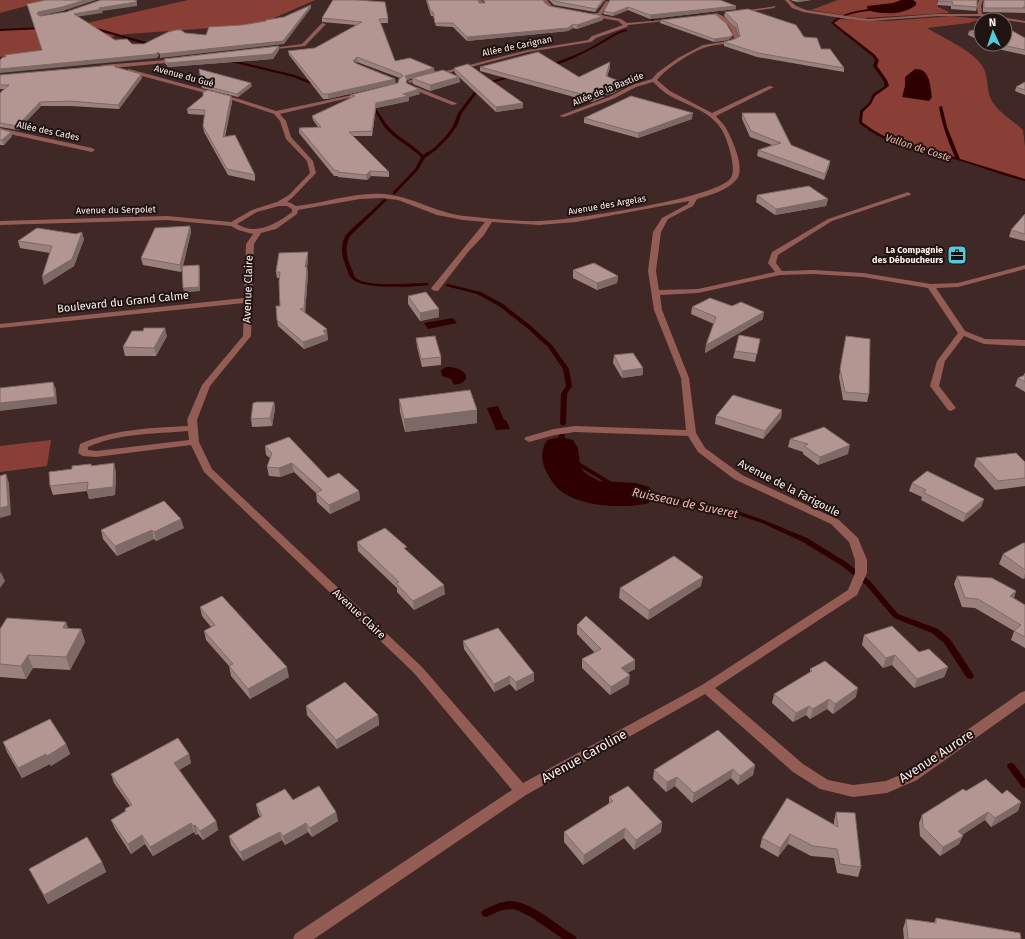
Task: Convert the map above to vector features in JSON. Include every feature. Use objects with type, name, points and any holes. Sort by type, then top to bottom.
[{"type":"street","points":[[545,0],[550,7],[570,12]]},
{"type":"street","points":[[787,0],[794,7],[805,11],[827,16],[869,20],[938,15],[973,15]]},
{"type":"street","points":[[980,12],[981,0]]},
{"type":"street","points":[[596,16],[600,14],[608,2]]},
{"type":"street","points":[[730,12],[774,8]]},
{"type":"street","points":[[708,15],[723,13]]},
{"type":"street","points":[[584,14],[619,20],[626,24],[677,19]]},
{"type":"street","name":"Allée de la Bastide","points":[[562,116],[611,98],[634,86],[654,80],[659,74],[680,59],[705,46],[730,42],[736,39],[734,29],[724,18],[716,14]]},
{"type":"street","points":[[1013,20],[1025,22]]},
{"type":"street","points":[[264,49],[303,45],[313,33],[324,24]]},
{"type":"street","name":"Allée de Carignan","points":[[454,104],[406,83],[528,51],[589,41],[594,36],[625,26],[626,24]]},
{"type":"street","points":[[95,68],[186,59]]},
{"type":"street","name":"Avenue du Gué","points":[[110,66],[237,100],[276,113]]},
{"type":"street","name":"Avenue des Argelas","points":[[278,204],[290,204],[295,208],[360,197],[382,196],[399,198],[437,213],[463,218],[489,221],[539,223],[576,220],[694,198],[721,188],[734,179],[737,169],[732,147],[724,129],[712,115],[668,92],[654,80]]},
{"type":"street","points":[[712,115],[771,87]]},
{"type":"street","points":[[233,224],[240,217],[259,208],[278,204],[291,196],[313,173],[310,162],[288,138],[283,121],[276,113],[368,92]]},
{"type":"street","name":"Allée des Cades","points":[[0,130],[92,150]]},
{"type":"street","points":[[780,273],[772,263],[775,254],[804,236],[830,220],[908,194]]},
{"type":"street","name":"Avenue de la Farigoule","points":[[694,198],[691,205],[665,218],[657,232],[652,272],[658,310],[685,378],[691,433],[701,450],[738,477],[835,522],[854,540],[861,560],[861,573]]},
{"type":"street","points":[[258,232],[270,229],[288,218],[295,213],[295,208]]},
{"type":"street","name":"Avenue du Serpolet","points":[[0,223],[167,218],[233,224],[239,229],[258,232]]},
{"type":"street","points":[[436,289],[465,250],[481,234],[489,221]]},
{"type":"street","name":"Avenue Claire","points":[[258,232],[250,244],[247,336],[206,385],[192,420],[194,442],[208,470],[418,670],[521,791]]},
{"type":"street","points":[[655,293],[698,291],[780,273],[812,272],[862,275],[931,286],[958,285],[1025,268]]},
{"type":"street","points":[[931,286],[962,333],[984,341],[1025,343]]},
{"type":"street","name":"Boulevard du Grand Calme","points":[[0,326],[249,300]]},
{"type":"street","points":[[951,408],[934,386],[940,361],[962,333]]},
{"type":"street","points":[[193,428],[116,435],[95,440],[83,446],[82,453],[96,454],[194,442]]},
{"type":"street","points":[[528,439],[554,432],[575,429],[691,433]]},
{"type":"street","name":"Avenue Caroline","points":[[301,939],[521,791],[706,688],[853,592],[861,573]]},
{"type":"street","name":"Avenue Aurore","points":[[706,688],[798,768],[825,785],[854,791],[887,787],[912,776],[1025,696]]},
{"type":"shaded area","points":[[0,0],[48,0],[0,13]]},
{"type":"shaded area","points":[[188,0],[315,0],[265,22],[254,25],[127,34],[0,57],[0,30],[83,24]]},
{"type":"shaded area","points":[[838,0],[937,0],[938,7],[949,13],[863,18],[811,10]]},
{"type":"shaded area","points":[[901,0],[913,0],[916,2],[916,5],[905,11],[893,13],[874,12],[868,10],[867,6],[893,3]]},
{"type":"shaded area","points":[[951,16],[973,18],[973,22],[969,23],[927,28],[963,48],[976,58],[984,68],[992,102],[1000,111],[1023,130],[1025,147],[1025,180],[966,161],[893,142],[881,137],[860,122],[861,112],[870,103],[874,95],[887,86],[885,80],[875,66],[877,60],[857,42],[832,23],[836,19],[887,21]]},
{"type":"shaded area","points":[[915,69],[924,71],[928,78],[932,97],[929,101],[902,97],[905,86],[905,77]]},
{"type":"shaded area","points":[[453,318],[457,323],[428,329],[424,323]]},
{"type":"shaded area","points":[[446,367],[460,369],[466,375],[466,379],[462,383],[454,385],[451,379],[442,376],[441,370]]},
{"type":"shaded area","points":[[498,406],[510,429],[496,430],[487,408]]},
{"type":"shaded area","points":[[51,440],[47,466],[0,472],[0,446]]},
{"type":"building","points":[[46,0],[85,0],[38,12],[37,14],[40,16],[66,12],[101,0],[136,0],[136,2],[74,14],[115,40],[127,39],[132,44],[144,44],[168,32],[176,30],[181,30],[185,33],[206,35],[209,27],[242,25],[266,21],[284,17],[311,5],[283,41],[160,54],[158,52],[156,54],[0,69],[0,60],[3,57],[6,57],[5,55],[42,50],[27,4]]},
{"type":"building","points":[[333,0],[385,2],[388,19],[379,19],[395,61],[410,58],[434,68],[405,76],[407,79],[406,83],[419,89],[403,94],[408,96],[376,103],[372,131],[349,132],[389,172],[370,171],[366,175],[338,172],[339,171],[334,170],[299,128],[321,127],[312,116],[355,96],[350,95],[398,83],[399,79],[403,76],[357,57],[353,61],[355,63],[395,79],[323,94],[288,51],[315,48],[362,22],[322,18]]},
{"type":"building","points":[[427,0],[478,0],[479,3],[485,3],[484,0],[543,0],[549,6],[603,16],[577,25],[573,24],[568,28],[467,37],[453,23],[435,23],[433,12],[431,12]]},
{"type":"building","points":[[552,0],[603,0],[596,9]]},
{"type":"building","points":[[610,0],[720,0],[736,6],[650,15],[628,7],[613,13],[604,11]]},
{"type":"building","points":[[938,0],[977,0],[977,7],[952,5],[953,2]]},
{"type":"building","points":[[984,0],[1025,0],[1025,7],[1023,7],[1025,8],[984,8]]},
{"type":"building","points":[[748,9],[796,25],[804,37],[817,38],[821,49],[830,49],[844,68],[758,53],[724,42],[740,36],[737,24],[725,12]]},
{"type":"building","points":[[715,14],[726,23],[733,35],[714,39],[661,20]]},
{"type":"building","points":[[1013,31],[1025,38],[1025,50],[1013,47]]},
{"type":"building","points":[[279,46],[272,54],[167,63],[164,59]]},
{"type":"building","points":[[538,52],[579,77],[610,62],[606,76],[624,83],[612,89],[602,91],[604,92],[592,97],[480,67]]},
{"type":"building","points":[[468,64],[523,103],[496,107],[454,68]]},
{"type":"building","points":[[114,65],[115,67],[141,74],[118,105],[70,101],[40,102],[17,126],[0,123],[0,93],[9,85],[0,85],[0,75]]},
{"type":"building","points":[[199,69],[251,83],[237,94],[202,85]]},
{"type":"building","points":[[443,70],[459,77],[430,85],[412,78]]},
{"type":"building","points":[[1025,82],[1025,90],[1016,87]]},
{"type":"building","points":[[208,90],[231,96],[223,137],[235,135],[255,175],[227,169],[203,126],[205,110],[187,109],[203,96],[203,92]]},
{"type":"building","points":[[631,96],[693,113],[638,133],[584,118]]},
{"type":"building","points":[[742,113],[775,113],[791,145],[830,161],[825,174],[758,150],[781,143],[751,131]]},
{"type":"building","points":[[0,129],[11,132],[0,140]]},
{"type":"building","points":[[809,186],[828,199],[776,209],[757,195]]},
{"type":"building","points":[[1025,214],[1025,234],[1011,230]]},
{"type":"building","points":[[190,226],[180,265],[141,258],[155,228]]},
{"type":"building","points":[[37,228],[76,234],[82,232],[72,259],[42,277],[52,246],[18,241]]},
{"type":"building","points":[[308,252],[305,267],[307,267],[304,308],[300,309],[327,329],[323,331],[327,334],[303,342],[277,320],[276,306],[280,306],[280,272],[276,272],[279,253]]},
{"type":"building","points":[[594,263],[618,276],[597,283],[573,270]]},
{"type":"building","points":[[199,265],[199,287],[183,288],[182,266]]},
{"type":"building","points":[[426,292],[439,309],[420,313],[408,296]]},
{"type":"building","points":[[710,298],[732,306],[741,302],[764,312],[706,345],[716,317],[692,307]]},
{"type":"building","points":[[144,328],[165,328],[154,348],[123,347],[132,331],[143,331]]},
{"type":"building","points":[[739,335],[760,339],[757,354],[735,351]]},
{"type":"building","points":[[435,336],[441,357],[421,359],[416,338]]},
{"type":"building","points":[[846,336],[870,339],[869,394],[845,392],[840,369]]},
{"type":"building","points":[[633,353],[643,368],[622,371],[614,355]]},
{"type":"building","points":[[1025,375],[1025,382],[1018,378]]},
{"type":"building","points":[[53,382],[55,397],[0,403],[0,388]]},
{"type":"building","points":[[470,390],[477,410],[404,419],[399,399]]},
{"type":"building","points":[[733,395],[782,410],[765,431],[716,416]]},
{"type":"building","points":[[274,402],[270,418],[251,419],[253,403]]},
{"type":"building","points":[[824,427],[850,445],[820,457],[804,446],[808,444],[790,439]]},
{"type":"building","points":[[289,437],[328,478],[339,473],[359,491],[329,505],[316,493],[322,490],[292,463],[279,468],[267,467],[272,453],[265,446]]},
{"type":"building","points":[[1016,453],[1025,462],[1025,478],[998,481],[976,458]]},
{"type":"building","points":[[114,463],[113,487],[87,490],[88,482],[50,486],[49,472],[72,469],[72,466],[91,464],[91,466]]},
{"type":"building","points":[[927,471],[984,499],[966,514],[923,492],[926,490],[912,483]]},
{"type":"building","points":[[6,474],[8,506],[0,508],[0,476]]},
{"type":"building","points":[[164,501],[181,519],[154,532],[152,530],[115,546],[101,530]]},
{"type":"building","points":[[385,528],[407,547],[404,548],[444,585],[413,601],[396,583],[399,582],[357,542]]},
{"type":"building","points":[[1025,543],[1025,570],[1003,554]]},
{"type":"building","points":[[674,556],[703,577],[649,610],[620,588]]},
{"type":"building","points":[[957,576],[992,578],[1016,591],[1010,596],[1025,605],[1025,637],[1014,631],[1021,625],[978,599],[965,598]]},
{"type":"building","points":[[222,596],[287,667],[248,689],[229,666],[233,664],[204,631],[215,625],[200,607]]},
{"type":"building","points":[[586,616],[635,660],[621,668],[630,675],[611,687],[582,659],[601,649],[577,625]]},
{"type":"building","points":[[7,618],[66,622],[63,628],[81,629],[66,657],[28,655],[21,666],[0,664],[0,629]]},
{"type":"building","points":[[892,626],[919,652],[929,649],[948,667],[917,679],[895,655],[886,658],[864,635]]},
{"type":"building","points":[[498,628],[534,673],[516,682],[510,676],[494,684],[463,641]]},
{"type":"building","points":[[825,661],[858,688],[835,704],[829,699],[813,709],[809,706],[796,713],[774,694],[812,671],[810,669]]},
{"type":"building","points":[[345,682],[378,715],[336,740],[306,706]]},
{"type":"building","points":[[50,719],[66,744],[47,756],[46,754],[18,768],[3,742]]},
{"type":"building","points":[[718,730],[755,765],[740,776],[733,769],[694,793],[677,777],[667,782],[654,770]]},
{"type":"building","points":[[178,738],[189,754],[174,763],[216,821],[200,831],[191,823],[150,847],[142,835],[128,844],[111,820],[126,811],[125,809],[132,805],[111,774]]},
{"type":"building","points":[[986,779],[1002,794],[1007,790],[1021,802],[995,818],[988,812],[958,831],[963,836],[943,847],[923,827],[922,815],[963,789],[966,791]]},
{"type":"building","points":[[319,786],[336,812],[310,828],[306,823],[283,836],[280,832],[240,852],[229,836],[262,816],[256,804],[285,789],[293,800]]},
{"type":"building","points":[[628,786],[662,822],[636,840],[625,828],[584,855],[564,832],[613,801],[609,797]]},
{"type":"building","points":[[787,798],[838,827],[836,812],[855,813],[861,867],[840,864],[837,849],[813,846],[790,834],[780,848],[762,838]]},
{"type":"building","points":[[87,837],[102,862],[44,895],[29,869]]},
{"type":"building","points":[[936,918],[1020,933],[1021,939],[908,939],[906,919],[936,923]]},
{"type":"waterway","name":"Ruisseau de Suveret","points":[[50,0],[73,15]]},
{"type":"waterway","name":"Vallon de Coste","points":[[875,9],[846,15],[832,23],[873,55],[877,60],[875,66],[885,80],[887,86],[874,95],[870,103],[861,112],[860,122],[881,137],[893,142],[966,161],[1025,180]]},
{"type":"waterway","points":[[652,20],[660,14]]},
{"type":"waterway","name":"Ruisseau de Suveret","points":[[90,27],[152,45]]},
{"type":"waterway","points":[[0,30],[42,28]]},
{"type":"waterway","points":[[550,66],[583,53],[626,30]]},
{"type":"waterway","name":"Ruisseau de Suveret","points":[[228,60],[294,76],[317,85]]},
{"type":"waterway","points":[[423,157],[435,149],[447,137],[455,126],[460,113],[481,85],[514,76]]},
{"type":"waterway","name":"Ruisseau de Suveret","points":[[370,105],[376,110],[389,130],[423,157]]},
{"type":"waterway","points":[[941,107],[945,127],[958,159]]},
{"type":"waterway","name":"Ruisseau de Suveret","points":[[394,193],[417,169],[423,157]]},
{"type":"waterway","name":"Ruisseau de Suveret","points":[[385,200],[348,235],[344,251],[352,276],[354,279],[363,283],[380,285],[427,284]]},
{"type":"waterway","name":"Ruisseau de Suveret","points":[[448,285],[479,293],[501,305],[550,346],[566,369],[569,386],[564,394],[563,424]]},
{"type":"waterway","name":"Ruisseau de Suveret","points":[[562,435],[560,448],[572,460],[618,488],[636,495],[727,509],[764,522],[805,540],[844,564],[868,583],[896,616],[935,631],[947,641],[970,676]]},
{"type":"waterway","points":[[560,448],[562,464],[567,475],[574,484],[596,493],[636,495]]},
{"type":"waterway","name":"Ruisseau de Suveret","points":[[1011,766],[1025,785]]},
{"type":"waterway","points":[[486,913],[506,905],[520,907],[535,914],[572,939]]},
{"type":"place","name":"La Compagnie des Déboucheurs","points":[[957,255]]}]
